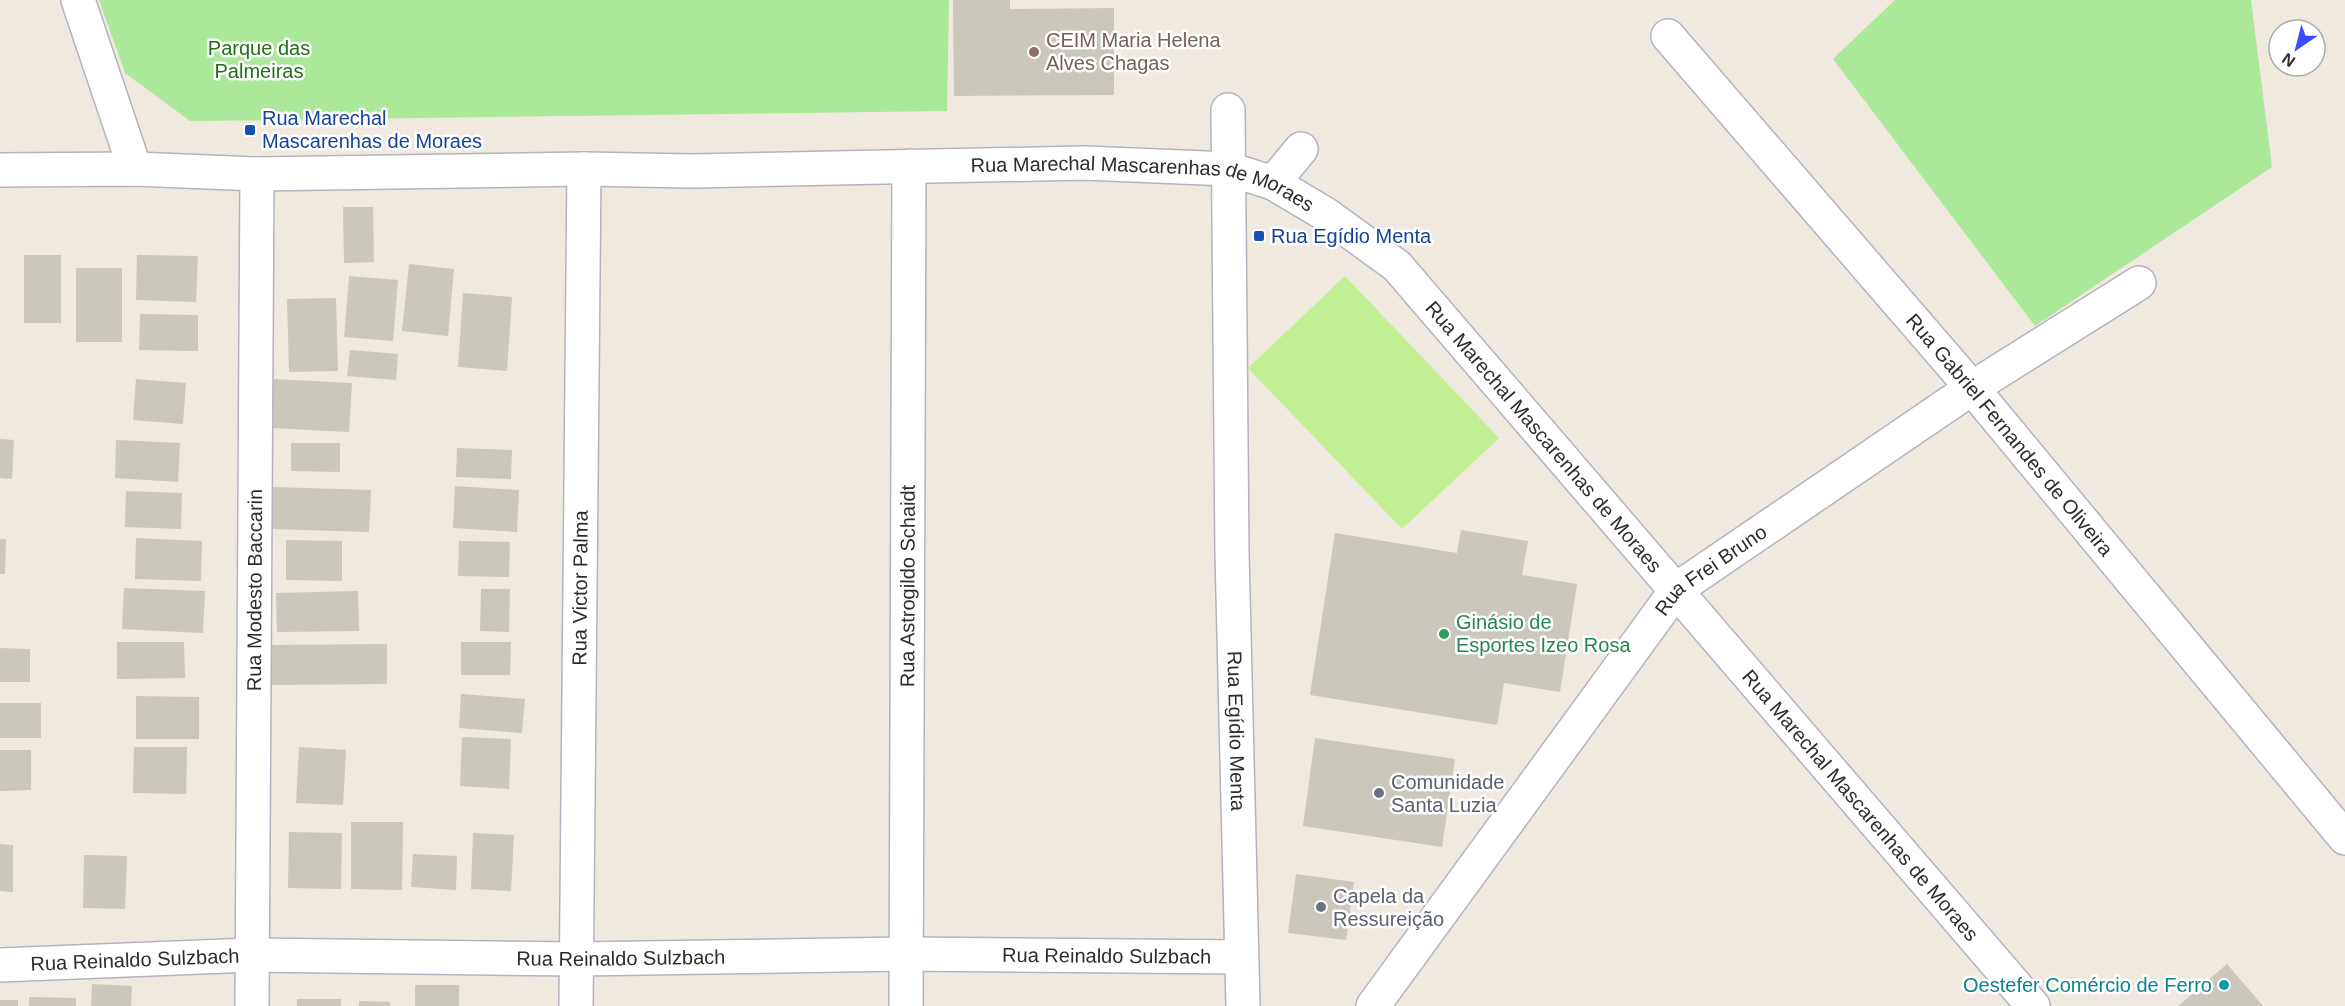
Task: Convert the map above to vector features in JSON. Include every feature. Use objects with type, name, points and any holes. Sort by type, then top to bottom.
[{"type":"street","points":[[78,0],[135,169]]},
{"type":"street","name":"Rua Gabriel Fernandes de Oliveira","points":[[1668,36],[1972,388],[2345,838]]},
{"type":"street","name":"Rua Egídio Menta","points":[[1228,110],[1232,553],[1243,1006]]},
{"type":"street","points":[[1273,183],[1301,149]]},
{"type":"street","name":"Rua Marechal Mascarenhas de Moraes","points":[[0,170],[135,169],[257,174],[584,169],[693,171],[1085,163],[1229,169],[1273,183],[1327,216],[1397,266],[1677,589],[2033,1006]]},
{"type":"street","name":"Rua Astrogildo Schaidt","points":[[906,1006],[904,954],[909,166]]},
{"type":"street","name":"Rua Victor Palma","points":[[576,1006],[584,169]]},
{"type":"street","name":"Rua Modesto Baccarin","points":[[252,1006],[257,174]]},
{"type":"street","name":"Rua Frei Bruno","points":[[1373,1006],[1677,589],[1972,388],[2139,283]]},
{"type":"street","name":"Rua Reinaldo Sulzbach","points":[[0,965],[251,956],[576,959],[904,954],[1241,957]]},
{"type":"green space","name":"Parque das Palmeiras","points":[[99,0],[949,0],[947,111],[190,121],[125,73]]},
{"type":"green space","points":[[1895,0],[2251,0],[2272,167],[2035,326],[1833,59]]},
{"type":"green space","points":[[1345,276],[1499,438],[1402,529],[1248,368]]},
{"type":"building","name":"CEIM Maria Helena Alves Chagas","points":[[953,0],[1010,0],[1010,9],[1114,8],[1114,95],[954,96]]},
{"type":"building","points":[[343,207],[373,207],[374,262],[344,263]]},
{"type":"building","points":[[24,255],[61,255],[61,323],[24,323]]},
{"type":"building","points":[[137,255],[198,256],[196,302],[136,300]]},
{"type":"building","points":[[409,264],[454,269],[448,336],[402,331]]},
{"type":"building","points":[[76,268],[122,268],[122,342],[76,342]]},
{"type":"building","points":[[349,276],[398,280],[393,341],[344,337]]},
{"type":"building","points":[[463,293],[512,297],[507,371],[458,367]]},
{"type":"building","points":[[336,298],[338,371],[289,372],[287,299]]},
{"type":"building","points":[[140,314],[198,315],[198,351],[139,350]]},
{"type":"building","points":[[350,350],[398,354],[396,380],[347,376]]},
{"type":"building","points":[[136,379],[186,383],[183,424],[133,420]]},
{"type":"building","points":[[273,379],[352,383],[349,432],[271,428]]},
{"type":"building","points":[[0,439],[14,440],[12,479],[0,478]]},
{"type":"building","points":[[116,440],[180,443],[178,482],[115,478]]},
{"type":"building","points":[[291,443],[340,443],[340,472],[291,471]]},
{"type":"building","points":[[457,448],[512,450],[511,479],[456,477]]},
{"type":"building","points":[[455,486],[519,490],[517,532],[453,528]]},
{"type":"building","points":[[273,487],[371,490],[369,532],[271,529]]},
{"type":"building","points":[[126,491],[182,493],[181,529],[125,527]]},
{"type":"building","name":"Ginásio de Esportes Izeo Rosa","points":[[1461,530],[1528,541],[1522,575],[1577,584],[1560,692],[1504,683],[1497,725],[1310,695],[1335,533],[1457,553]]},
{"type":"building","points":[[136,538],[202,541],[201,581],[135,579]]},
{"type":"building","points":[[0,539],[6,539],[5,574],[0,574]]},
{"type":"building","points":[[286,540],[342,541],[342,581],[286,580]]},
{"type":"building","points":[[459,541],[510,542],[509,577],[458,576]]},
{"type":"building","points":[[124,588],[205,591],[203,633],[122,629]]},
{"type":"building","points":[[481,589],[510,589],[509,632],[480,631]]},
{"type":"building","points":[[358,591],[359,631],[277,632],[276,593]]},
{"type":"building","points":[[117,642],[184,642],[185,678],[117,679]]},
{"type":"building","points":[[461,642],[511,642],[510,675],[461,675]]},
{"type":"building","points":[[387,644],[387,684],[272,685],[271,645]]},
{"type":"building","points":[[0,648],[30,649],[30,682],[0,682]]},
{"type":"building","points":[[461,694],[525,699],[522,733],[459,728]]},
{"type":"building","points":[[136,696],[199,697],[199,739],[136,739]]},
{"type":"building","points":[[0,703],[41,703],[41,738],[0,738]]},
{"type":"building","points":[[462,737],[511,739],[509,789],[460,786]]},
{"type":"building","name":"Comunidade Santa Luzia","points":[[1315,738],[1455,759],[1442,847],[1303,826]]},
{"type":"building","points":[[134,747],[187,747],[186,794],[133,793]]},
{"type":"building","points":[[299,747],[346,750],[343,805],[296,803]]},
{"type":"building","points":[[0,750],[31,750],[31,790],[0,791]]},
{"type":"building","points":[[351,822],[403,822],[402,890],[351,889]]},
{"type":"building","points":[[289,832],[342,833],[341,889],[288,888]]},
{"type":"building","points":[[473,833],[514,835],[511,891],[471,889]]},
{"type":"building","points":[[0,844],[13,845],[13,892],[0,891]]},
{"type":"building","points":[[413,854],[457,856],[456,890],[411,887]]},
{"type":"building","points":[[84,855],[127,856],[125,909],[83,908]]},
{"type":"building","name":"Capela da Ressureição","points":[[1296,874],[1354,882],[1346,940],[1288,933]]},
{"type":"building","name":"Oestefer Comércio de Ferro","points":[[2227,964],[2263,1006],[2178,1006]]},
{"type":"building","points":[[92,984],[132,986],[131,1006],[91,1006]]},
{"type":"building","points":[[415,985],[459,985],[459,1006],[415,1006]]},
{"type":"building","points":[[29,997],[76,998],[76,1006],[29,1006]]},
{"type":"building","points":[[297,999],[341,999],[341,1006],[297,1006]]},
{"type":"building","points":[[0,1000],[18,1000],[18,1006],[0,1006]]},
{"type":"building","points":[[359,1001],[390,1002],[390,1006],[359,1006]]},
{"type":"place","name":"CEIM Maria Helena Alves Chagas","points":[[1034,52]]},
{"type":"place","name":"Rua Marechal Mascarenhas de Moraes","points":[[250,130]]},
{"type":"place","name":"Rua Egídio Menta","points":[[1259,236]]},
{"type":"place","name":"Ginásio de Esportes Izeo Rosa","points":[[1444,634]]},
{"type":"place","name":"Comunidade Santa Luzia","points":[[1379,793]]},
{"type":"place","name":"Capela da Ressureição","points":[[1321,907]]},
{"type":"place","name":"Oestefer Comércio de Ferro","points":[[2224,985]]}]
